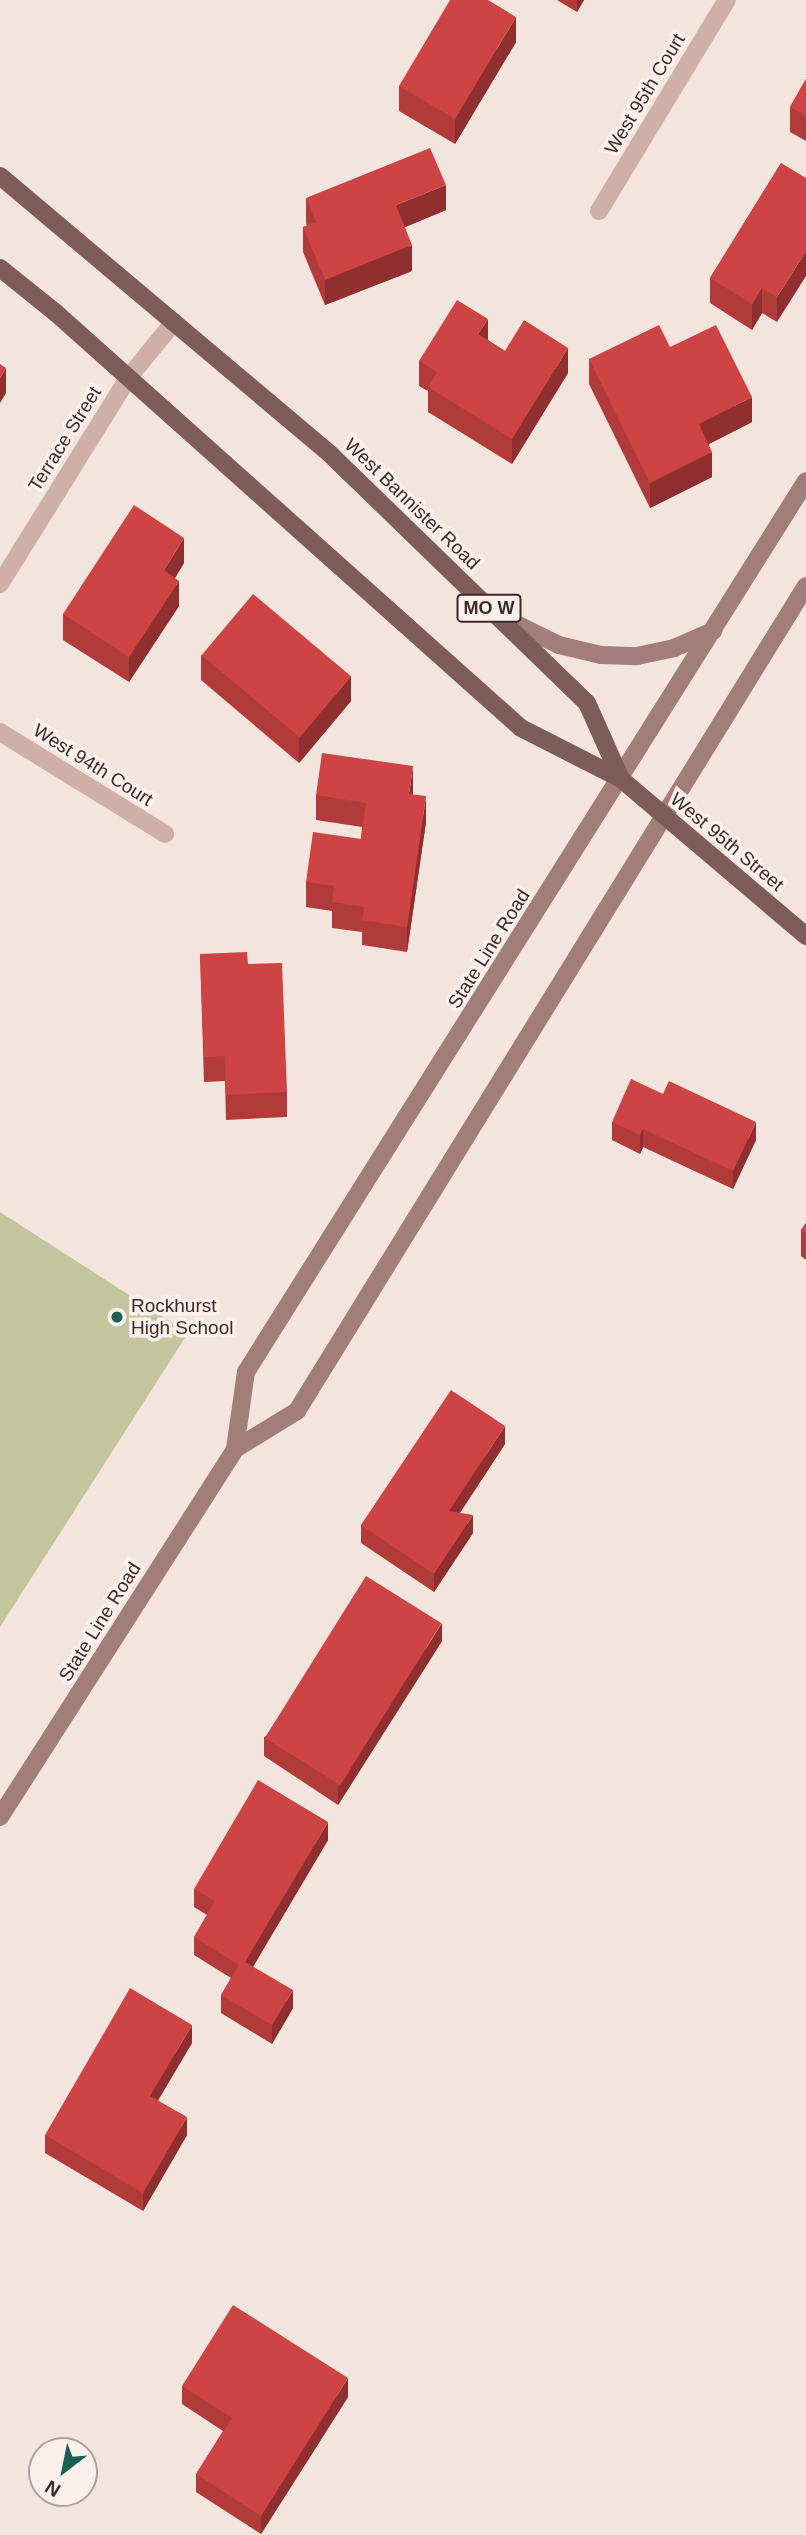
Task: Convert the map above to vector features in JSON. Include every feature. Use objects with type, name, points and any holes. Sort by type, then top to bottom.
[{"type":"main road","name":"West Bannister Road","points":[[0,176],[331,455],[587,703],[621,779]]},
{"type":"main road","points":[[0,268],[129,377],[521,728],[621,779]]},
{"type":"main road","name":"State Line Road","points":[[0,1817],[235,1448],[246,1371],[621,779],[806,481]]},
{"type":"main road","name":"State Line Road","points":[[235,1448],[297,1411],[806,586]]},
{"type":"main road","points":[[494,613],[559,645],[601,655],[636,656],[674,648],[713,631]]},
{"type":"main road","name":"West 95th Street","points":[[621,779],[806,936]]},
{"type":"street","name":"West 95th Court","points":[[599,211],[727,0]]},
{"type":"street","name":"Terrace Street","points":[[0,584],[129,377],[174,322]]},
{"type":"street","name":"West 94th Court","points":[[0,732],[164,834]]},
{"type":"green space","points":[[0,1212],[188,1333],[0,1627]]},
{"type":"building","points":[[450,0],[488,0],[516,17],[455,119],[399,86]]},
{"type":"building","points":[[806,79],[806,116],[790,107]]},
{"type":"building","points":[[430,148],[446,185],[396,205],[412,245],[325,280],[303,227],[316,222],[306,198]]},
{"type":"building","points":[[781,163],[806,178],[806,251],[777,297],[762,288],[752,304],[710,278]]},
{"type":"building","points":[[457,300],[488,319],[478,334],[505,351],[524,320],[568,348],[512,439],[428,387],[437,372],[419,361]]},
{"type":"building","points":[[659,325],[670,347],[716,325],[752,397],[699,424],[712,452],[650,483],[589,359]]},
{"type":"building","points":[[0,364],[6,368],[0,378]]},
{"type":"building","points":[[134,505],[184,538],[164,570],[179,581],[129,657],[63,614]]},
{"type":"building","points":[[253,594],[351,676],[300,738],[202,655]]},
{"type":"building","points":[[322,753],[413,766],[409,794],[426,796],[407,927],[362,920],[364,907],[332,902],[334,886],[306,882],[313,832],[361,839],[366,803],[316,795]]},
{"type":"building","points":[[247,952],[248,964],[282,963],[287,1092],[226,1095],[225,1056],[204,1057],[200,954]]},
{"type":"building","points":[[631,1079],[663,1094],[669,1081],[756,1122],[733,1171],[643,1129],[640,1135],[612,1122]]},
{"type":"building","points":[[451,1390],[505,1426],[449,1511],[473,1515],[434,1574],[361,1525]]},
{"type":"building","points":[[366,1576],[441,1623],[340,1785],[265,1738]]},
{"type":"building","points":[[258,1780],[328,1822],[245,1962],[293,1990],[272,2025],[221,1995],[239,1965],[194,1937],[215,1901],[194,1889]]},
{"type":"building","points":[[130,1988],[192,2025],[150,2096],[187,2117],[143,2193],[45,2135]]},
{"type":"building","points":[[233,2305],[348,2378],[261,2516],[196,2474],[232,2418],[182,2386]]},
{"type":"place","name":"Rockhurst High School","points":[[117,1317]]}]
